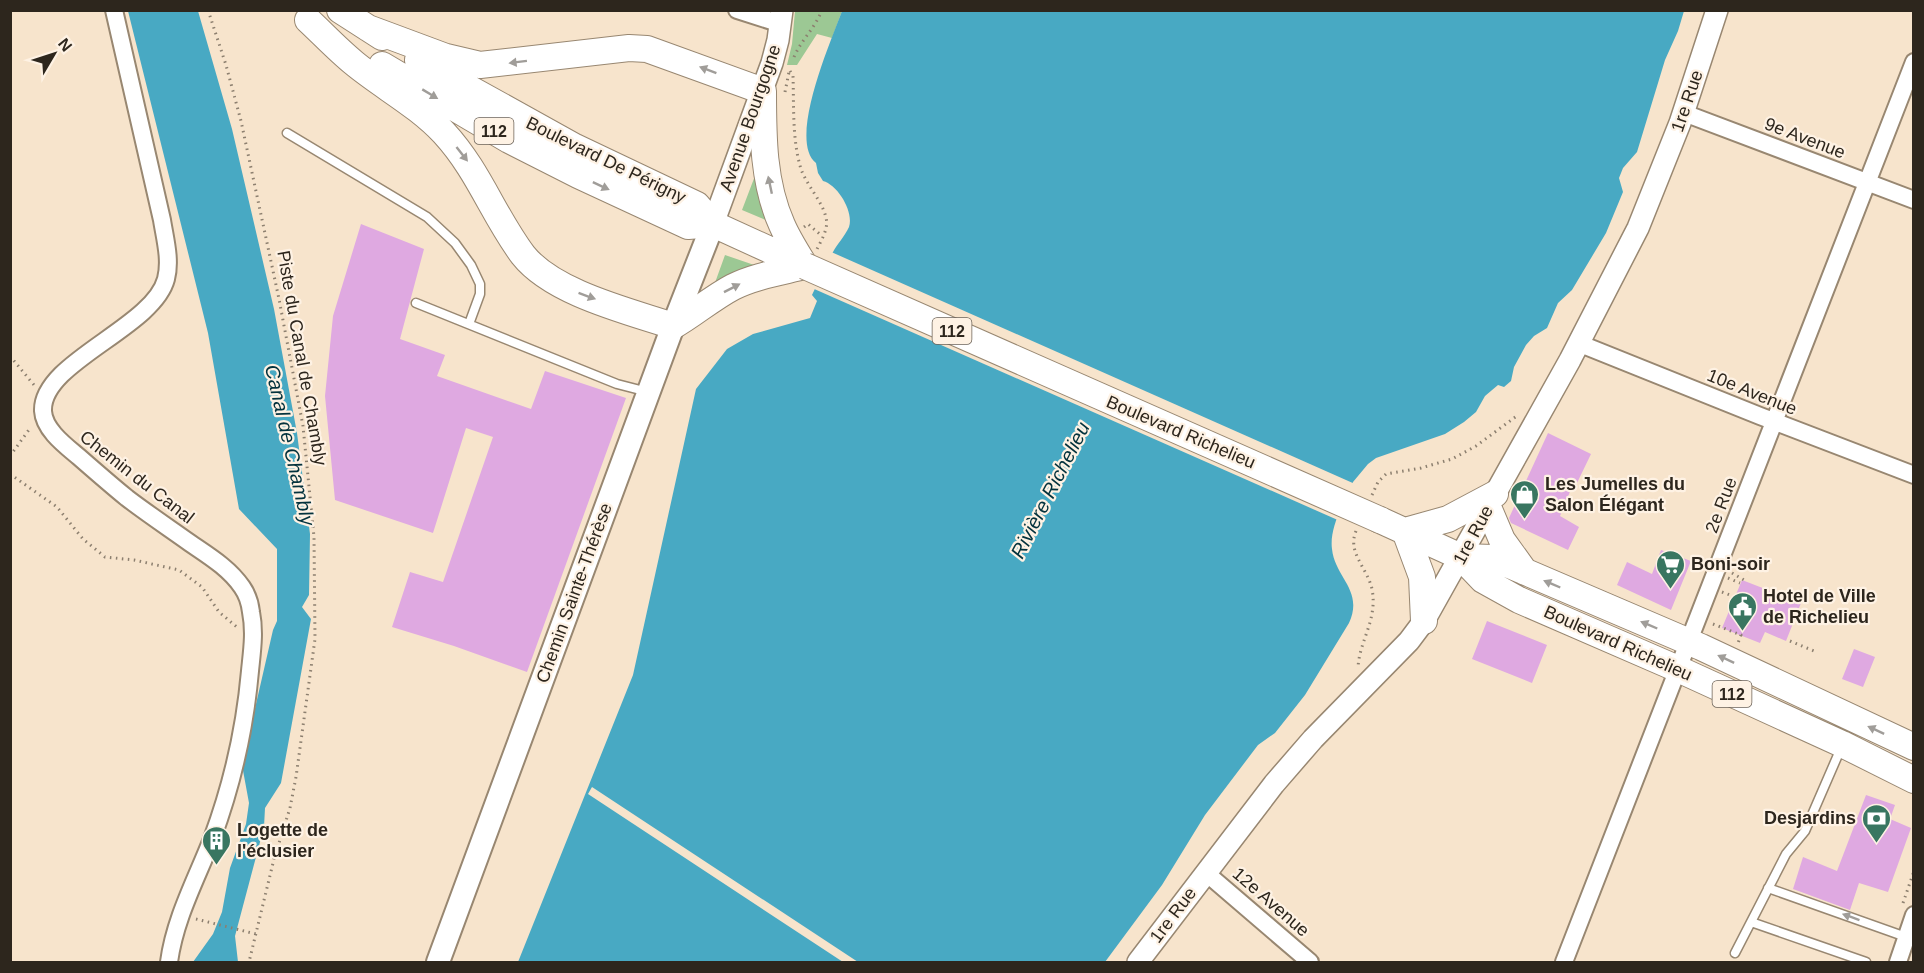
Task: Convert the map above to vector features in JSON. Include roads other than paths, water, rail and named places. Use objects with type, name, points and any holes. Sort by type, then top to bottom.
[{"type":"main road","name":"Boulevard De Périgny","points":[[340,10],[420,61],[516,116],[697,205],[713,224]]},
{"type":"main road","name":"Boulevard De Périgny","points":[[300,15],[467,116],[578,175],[688,226],[713,224],[810,261],[1098,396]]},
{"type":"main road","points":[[300,15],[354,63],[441,130],[472,169],[516,245],[529,262],[576,292],[673,326],[722,293],[744,282],[810,261],[781,223],[770,186],[764,150],[763,91],[647,49],[628,48],[480,65],[446,57],[368,28]]},
{"type":"main road","name":"Chemin Sainte-Thérèse","points":[[438,963],[673,326],[713,224]]},
{"type":"main road","name":"Boulevard Richelieu","points":[[1098,396],[1461,557],[1483,580],[1493,586],[1842,744],[1914,780]]},
{"type":"main road","points":[[1424,621],[1422,576],[1405,531],[1448,519],[1492,500],[1502,540],[1525,572]]},
{"type":"main road","name":"Boulevard Richelieu","points":[[1461,557],[1490,556],[1689,642],[1914,747]]},
{"type":"street","name":"Chemin du Canal","points":[[114,10],[162,220],[168,255],[167,277],[161,293],[149,306],[55,382],[45,399],[44,416],[61,441],[103,478],[127,498],[221,565],[236,579],[250,603],[253,631],[246,708],[231,779],[212,839],[180,915],[174,933],[169,963]]},
{"type":"street","points":[[737,10],[781,17]]},
{"type":"street","name":"1re Rue","points":[[1138,963],[1205,872],[1292,762],[1409,641],[1424,621],[1578,344],[1638,228],[1684,113],[1717,10]]},
{"type":"street","name":"Avenue Bourgogne","points":[[713,224],[763,91],[775,53],[781,17]]},
{"type":"street","name":"2e Rue","points":[[1564,963],[1914,62]]},
{"type":"street","name":"9e Avenue","points":[[1684,113],[1914,200]]},
{"type":"street","name":"10e Avenue","points":[[1578,344],[1914,475]]},
{"type":"street","name":"12e Avenue","points":[[1205,872],[1310,963]]},
{"type":"street","points":[[1898,963],[1906,937],[1907,912]]},
{"type":"lane","points":[[287,133],[427,217],[455,243],[471,265],[480,284],[480,294],[469,324]]},
{"type":"lane","points":[[416,303],[617,384],[649,392]]},
{"type":"lane","points":[[1735,954],[1786,854],[1805,831],[1842,744]]},
{"type":"lane","points":[[1768,888],[1906,937]]},
{"type":"lane","points":[[1751,921],[1866,963]]},
{"type":"water","name":"Canal de Chambly","points":[[128,11],[198,11],[232,129],[274,309],[297,433],[310,534],[309,595],[302,607],[311,619],[281,783],[265,808],[264,827],[235,936],[238,962],[193,962],[213,934],[222,912],[230,868],[246,824],[249,803],[242,765],[277,621],[277,549],[239,509],[208,333]]},
{"type":"water","name":"Rivière Richelieu","points":[[842,11],[1684,11],[1665,60],[1637,152],[1623,168],[1619,178],[1623,192],[1606,233],[1572,290],[1558,303],[1547,328],[1534,336],[1526,345],[1514,367],[1511,381],[1504,387],[1498,385],[1485,396],[1476,412],[1445,434],[1376,458],[1353,482],[1338,514],[1332,541],[1334,559],[1351,593],[1353,602],[1353,612],[1349,623],[1305,695],[1275,733],[1258,745],[1205,815],[1162,885],[1105,962],[518,962],[633,675],[696,389],[727,349],[753,334],[810,318],[817,301],[812,295],[830,257],[849,227],[849,214],[844,200],[834,188],[823,181],[818,173],[816,163],[808,151],[806,133],[814,89]]},
{"type":"place","name":"Les Jumelles du Salon Élégant","points":[[1524,520]]},
{"type":"place","name":"Boni-soir","points":[[1670,590]]},
{"type":"place","name":"Hotel de Ville de Richelieu","points":[[1742,632]]},
{"type":"place","name":"Desjardins","points":[[1877,844]]},
{"type":"place","name":"Logette de l'éclusier","points":[[216,866]]}]
